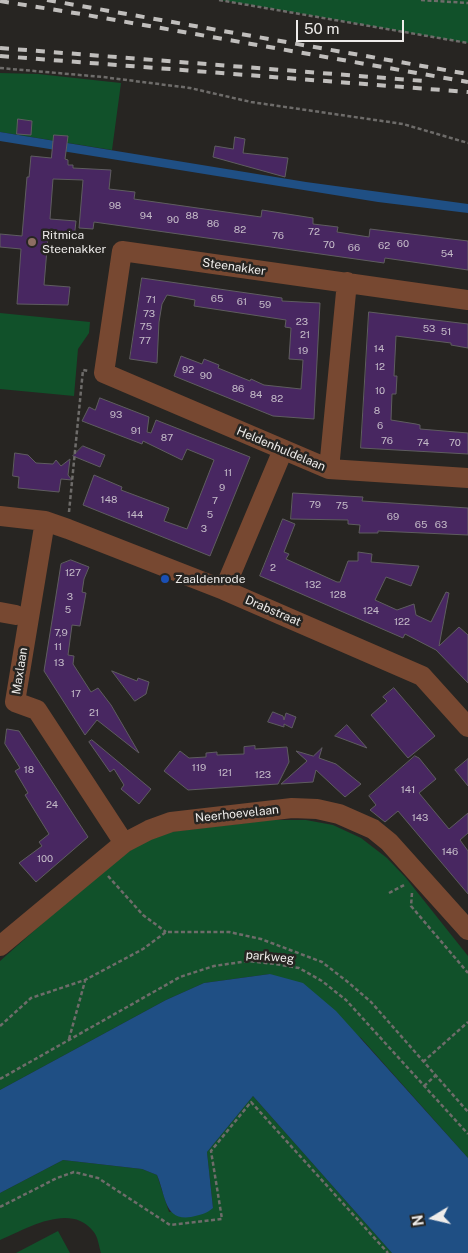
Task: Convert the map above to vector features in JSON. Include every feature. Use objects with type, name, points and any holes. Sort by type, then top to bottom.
[{"type":"street","name":"Steenakker","points":[[104,374],[122,251],[468,300]]},
{"type":"street","points":[[330,469],[347,282]]},
{"type":"street","name":"Heldenhuldelaan","points":[[104,374],[330,469],[468,478]]},
{"type":"street","points":[[224,590],[283,450]]},
{"type":"street","name":"Drabstraat","points":[[0,516],[45,521],[68,528],[224,590],[422,676],[468,727]]},
{"type":"street","name":"Maxlaan","points":[[45,521],[8,704],[37,710],[124,843]]},
{"type":"street","name":"Neerhoevelaan","points":[[0,946],[124,843],[149,830],[171,822],[292,808],[316,809],[338,814],[373,829],[389,842],[414,875],[468,930]]},
{"type":"path","points":[[219,0],[468,42]]},
{"type":"path","points":[[421,0],[468,4]]},
{"type":"path","points":[[0,68],[103,77],[190,88],[251,102],[403,124],[468,143]]},
{"type":"path","points":[[68,528],[83,370],[104,374]]},
{"type":"path","points":[[99,865],[143,915],[166,932],[230,932],[262,939],[322,962],[372,1002],[468,1112]]},
{"type":"path","points":[[389,893],[414,875]]},
{"type":"path","points":[[414,875],[411,906],[468,973]]},
{"type":"path","points":[[0,1026],[31,998],[85,980],[143,949],[166,932]]},
{"type":"path","name":"parkweg","points":[[0,1079],[180,977],[214,966],[248,961],[275,964],[298,968],[322,981],[346,1000],[468,1134]]},
{"type":"path","points":[[69,1040],[85,980]]},
{"type":"path","points":[[423,1062],[468,1022]]},
{"type":"path","points":[[424,1086],[435,1076]]},
{"type":"path","points":[[0,1207],[57,1178],[74,1172],[98,1178],[170,1224],[222,1219],[211,1151],[252,1102],[388,1253]]},
{"type":"green space","points":[[220,0],[468,0],[468,43],[253,5]]},
{"type":"green space","points":[[0,73],[38,74],[121,83],[112,150],[0,132]]},
{"type":"green space","points":[[0,313],[90,322],[89,333],[78,349],[74,396],[0,389]]},
{"type":"green space","points":[[271,820],[306,820],[333,825],[361,838],[387,858],[406,878],[468,956],[468,1158],[361,1038],[270,974],[204,983],[166,1000],[0,1090],[0,961],[98,874],[153,834]]},
{"type":"green space","points":[[253,1096],[392,1253],[101,1253],[93,1231],[83,1223],[72,1219],[60,1218],[48,1220],[0,1240],[0,1193],[63,1160],[142,1169],[157,1175],[169,1212],[213,1208],[207,1152]]},
{"type":"green space","points":[[58,1231],[70,1253],[16,1253]]},
{"type":"water","points":[[0,132],[306,182],[468,204],[468,213],[378,202],[0,141]]},
{"type":"water","points":[[270,974],[303,983],[336,1011],[468,1158],[468,1253],[392,1253],[253,1096],[207,1152],[213,1208],[203,1214],[191,1217],[176,1215],[167,1205],[157,1175],[142,1169],[63,1160],[0,1193],[0,1090],[166,1000],[204,983]]},
{"type":"building","points":[[18,119],[32,121],[31,135],[17,134]]},
{"type":"building","points":[[54,135],[68,136],[65,159],[68,160],[68,165],[73,165],[73,168],[111,170],[109,189],[135,192],[134,199],[261,217],[262,210],[313,218],[313,224],[338,227],[337,232],[369,237],[370,229],[468,241],[468,270],[385,258],[384,263],[94,222],[93,229],[79,228],[83,180],[53,179],[50,219],[76,221],[74,239],[48,237],[44,285],[70,287],[68,305],[17,304],[21,249],[0,247],[0,234],[22,236],[27,177],[29,177],[31,156],[51,158]]},
{"type":"building","points":[[235,137],[245,139],[243,153],[288,158],[285,177],[213,157],[215,146],[233,149]]},
{"type":"building","points":[[142,278],[282,298],[282,301],[320,303],[314,419],[273,416],[174,376],[181,356],[202,364],[204,359],[219,365],[218,368],[264,385],[301,389],[303,360],[289,359],[291,328],[285,327],[286,320],[194,306],[195,300],[167,295],[162,304],[159,322],[157,363],[130,359]]},
{"type":"building","points":[[369,312],[468,324],[468,348],[451,345],[451,343],[396,336],[394,376],[397,376],[396,394],[392,394],[391,420],[420,425],[420,429],[468,433],[468,454],[361,448]]},
{"type":"building","points":[[100,398],[149,417],[147,432],[151,433],[156,420],[250,457],[210,556],[83,505],[94,475],[122,487],[121,490],[169,508],[164,521],[187,529],[214,460],[187,449],[182,460],[143,441],[142,444],[82,421],[89,407],[95,410]]},
{"type":"building","points":[[83,446],[105,455],[100,467],[73,456]]},
{"type":"building","points":[[15,453],[28,455],[36,463],[53,464],[56,460],[61,466],[70,459],[68,475],[72,480],[61,479],[59,492],[18,488],[19,477],[13,476]]},
{"type":"building","points":[[293,493],[363,497],[362,501],[468,508],[468,535],[378,531],[378,533],[359,533],[360,525],[348,524],[348,520],[291,519]]},
{"type":"building","points":[[283,519],[295,524],[284,552],[289,554],[286,559],[337,582],[340,582],[348,561],[358,561],[358,552],[372,554],[371,562],[419,566],[411,586],[386,577],[375,600],[397,610],[414,604],[416,615],[431,622],[446,592],[449,593],[439,646],[459,627],[468,635],[468,683],[436,650],[405,634],[403,638],[260,576]]},
{"type":"building","points":[[71,560],[89,567],[84,579],[82,592],[86,593],[80,626],[72,625],[68,655],[74,656],[73,664],[91,692],[98,688],[111,705],[139,753],[97,720],[85,735],[44,671],[61,564]]},
{"type":"building","points":[[112,671],[137,681],[138,678],[149,682],[146,694],[135,701]]},
{"type":"building","points":[[394,688],[435,736],[408,758],[371,715],[387,701],[383,697]]},
{"type":"building","points":[[273,712],[283,716],[284,720],[286,713],[296,717],[292,728],[284,724],[284,727],[268,722]]},
{"type":"building","points":[[347,725],[367,748],[335,736]]},
{"type":"building","points":[[7,729],[19,731],[88,837],[36,882],[19,863],[42,846],[39,842],[49,834],[25,795],[28,793],[15,771],[20,768],[5,744]]},
{"type":"building","points":[[92,740],[151,789],[139,804],[121,789],[124,785],[114,769],[110,772],[89,742]]},
{"type":"building","points":[[255,746],[255,749],[287,747],[289,762],[278,784],[188,790],[164,771],[180,751],[189,758],[206,757],[206,753],[217,752],[217,755],[244,754],[244,747]]},
{"type":"building","points":[[322,748],[319,758],[336,764],[361,784],[345,797],[316,770],[313,782],[281,784],[307,761],[296,751],[313,756]]},
{"type":"building","points":[[415,756],[419,758],[436,779],[419,793],[449,829],[468,813],[468,833],[460,840],[468,851],[468,894],[398,811],[385,822],[370,810],[376,805],[369,796]]},
{"type":"building","points":[[468,759],[468,786],[455,770]]},
{"type":"railway","points":[[47,0],[468,74]]},
{"type":"railway","points":[[0,1],[468,82]]},
{"type":"railway","points":[[0,48],[424,81]]},
{"type":"railway","points":[[0,56],[468,92]]},
{"type":"place","name":"Ritmica Steenakker","points":[[32,242]]},
{"type":"place","name":"Zaaldenrode","points":[[165,579]]}]
